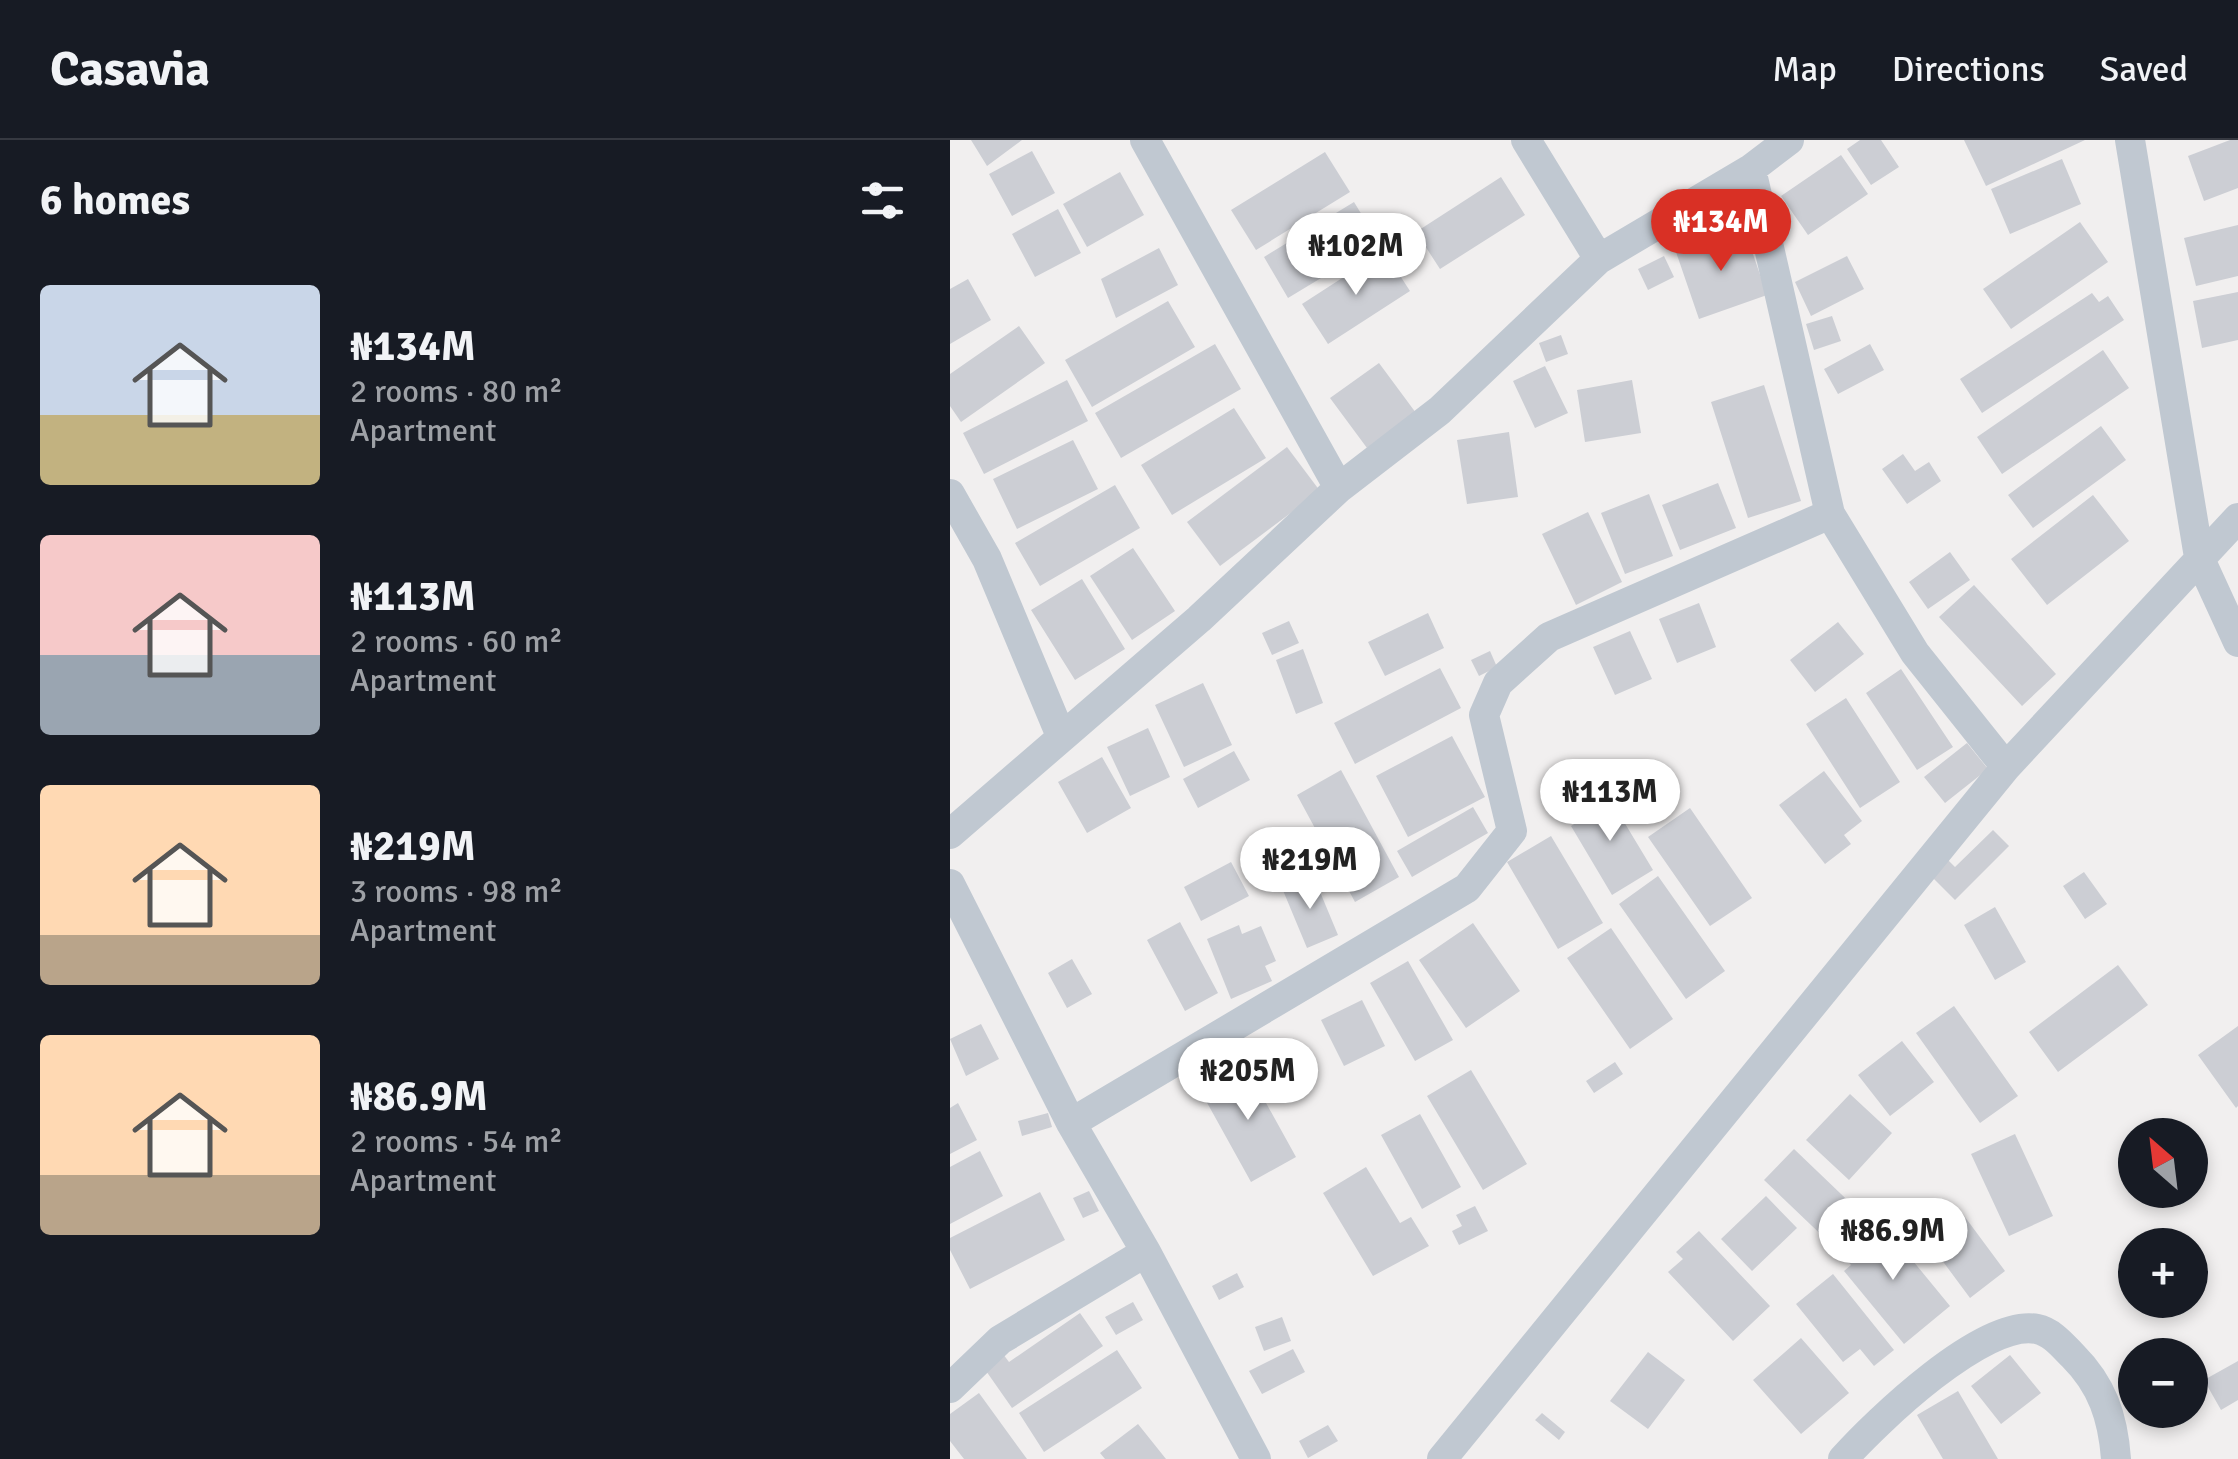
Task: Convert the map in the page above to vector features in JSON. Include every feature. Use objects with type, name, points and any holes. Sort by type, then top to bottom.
[{"type":"street","points":[[1145,140],[1339,488]]},
{"type":"street","points":[[1526,140],[1598,258]]},
{"type":"street","points":[[950,834],[1199,620],[1339,488],[1439,412],[1598,258],[1751,169],[1789,140]]},
{"type":"street","points":[[2130,140],[2199,558],[2238,642]]},
{"type":"street","points":[[1751,169],[1830,514],[1915,653],[2006,767]]},
{"type":"street","points":[[950,494],[987,559],[1061,736]]},
{"type":"street","points":[[1072,1123],[1467,888],[1512,831],[1484,715],[1498,683],[1550,637],[1830,514]]},
{"type":"street","points":[[1442,1459],[2006,767],[2238,518]]},
{"type":"street","points":[[950,884],[1072,1123],[1256,1459]]},
{"type":"street","points":[[950,1388],[1000,1340],[1146,1252]]},
{"type":"street","points":[[1843,1459],[1915,1386],[2003,1334],[2035,1328],[2056,1338],[2096,1379],[2111,1418],[2116,1459]]},
{"type":"building","points":[[971,140],[1022,140],[987,166]]},
{"type":"building","points":[[1860,140],[1881,140],[1899,167],[1871,185],[1847,149]]},
{"type":"building","points":[[1964,140],[2085,140],[1986,186]]},
{"type":"building","points":[[2238,140],[2238,188],[2204,201],[2188,156]]},
{"type":"building","points":[[1032,151],[1055,193],[1012,216],[989,174]]},
{"type":"building","points":[[1325,152],[1350,192],[1256,250],[1231,210]]},
{"type":"building","points":[[1841,155],[1868,194],[1808,235],[1781,196]]},
{"type":"building","points":[[2062,159],[2081,204],[2010,234],[1991,189]]},
{"type":"building","points":[[1120,172],[1144,215],[1087,247],[1063,204]]},
{"type":"building","points":[[1501,177],[1525,215],[1440,269],[1416,232]]},
{"type":"building","points":[[1354,202],[1379,243],[1288,298],[1264,257]]},
{"type":"building","points":[[1058,209],[1081,253],[1035,277],[1012,234]]},
{"type":"building","points":[[2080,222],[2108,262],[2011,329],[1983,289]]},
{"type":"building","points":[[2238,225],[2238,276],[2196,286],[2184,238]]},
{"type":"building","points":[[1744,228],[1767,295],[1699,319],[1676,252]]},
{"type":"building","points":[[1159,248],[1178,285],[1116,318],[1101,279]]},
{"type":"building","points":[[1384,251],[1410,291],[1328,344],[1302,304]]},
{"type":"building","points":[[1664,256],[1674,277],[1648,290],[1638,269]]},
{"type":"building","points":[[1847,256],[1864,289],[1811,316],[1795,282]]},
{"type":"building","points":[[968,279],[991,320],[950,344],[950,289]]},
{"type":"building","points":[[2238,292],[2238,340],[2202,348],[2193,301]]},
{"type":"building","points":[[2092,293],[2099,302],[2108,296],[2124,320],[1982,413],[1960,379]]},
{"type":"building","points":[[1168,301],[1195,347],[1092,407],[1065,360]]},
{"type":"building","points":[[1832,316],[1841,341],[1814,350],[1806,324]]},
{"type":"building","points":[[1019,326],[1045,363],[961,422],[950,406],[950,374]]},
{"type":"building","points":[[1561,335],[1568,354],[1546,362],[1539,343]]},
{"type":"building","points":[[1215,344],[1241,389],[1121,458],[1095,413]]},
{"type":"building","points":[[1870,344],[1884,370],[1838,394],[1824,369]]},
{"type":"building","points":[[2103,350],[2129,388],[2002,474],[1977,437]]},
{"type":"building","points":[[1379,363],[1416,413],[1367,448],[1330,398]]},
{"type":"building","points":[[1545,366],[1568,413],[1535,428],[1513,381]]},
{"type":"building","points":[[1067,380],[1088,421],[984,474],[963,433]]},
{"type":"building","points":[[1632,380],[1641,433],[1585,442],[1577,390]]},
{"type":"building","points":[[1764,385],[1801,501],[1748,518],[1711,402]]},
{"type":"building","points":[[1234,408],[1266,458],[1172,515],[1141,465]]},
{"type":"building","points":[[2101,426],[2126,460],[2033,528],[2008,495]]},
{"type":"building","points":[[1509,432],[1518,497],[1467,504],[1457,440]]},
{"type":"building","points":[[1073,440],[1098,489],[1017,529],[993,479]]},
{"type":"building","points":[[1287,447],[1320,491],[1220,566],[1187,522]]},
{"type":"building","points":[[1903,454],[1915,471],[1929,462],[1941,481],[1907,504],[1882,469]]},
{"type":"building","points":[[1718,483],[1736,528],[1680,550],[1662,505]]},
{"type":"building","points":[[1115,485],[1140,528],[1040,586],[1015,543]]},
{"type":"building","points":[[1649,494],[1673,556],[1625,574],[1601,513]]},
{"type":"building","points":[[2093,495],[2129,541],[2047,605],[2011,559]]},
{"type":"building","points":[[1588,512],[1622,582],[1576,605],[1542,534]]},
{"type":"building","points":[[1133,548],[1175,611],[1132,640],[1090,576]]},
{"type":"building","points":[[1950,552],[1970,580],[1928,609],[1909,582]]},
{"type":"building","points":[[1082,579],[1125,649],[1075,680],[1031,610]]},
{"type":"building","points":[[1974,585],[2056,674],[2022,706],[1939,617]]},
{"type":"building","points":[[1699,603],[1716,647],[1677,663],[1659,619]]},
{"type":"building","points":[[1428,613],[1444,648],[1385,676],[1368,642]]},
{"type":"building","points":[[1289,621],[1299,643],[1272,655],[1262,633]]},
{"type":"building","points":[[1838,622],[1864,654],[1815,692],[1790,660]]},
{"type":"building","points":[[1630,631],[1652,679],[1615,695],[1593,647]]},
{"type":"building","points":[[1303,649],[1323,703],[1296,714],[1276,660]]},
{"type":"building","points":[[1490,651],[1497,667],[1479,676],[1471,660]]},
{"type":"building","points":[[1440,668],[1461,708],[1355,764],[1334,723]]},
{"type":"building","points":[[1901,669],[1953,747],[1917,770],[1866,693]]},
{"type":"building","points":[[1203,683],[1232,745],[1184,767],[1155,705]]},
{"type":"building","points":[[1846,698],[1900,782],[1860,808],[1806,724]]},
{"type":"building","points":[[1148,728],[1170,777],[1130,796],[1107,747]]},
{"type":"building","points":[[1452,736],[1485,797],[1408,837],[1376,776]]},
{"type":"building","points":[[1967,743],[1988,769],[1945,803],[1924,777]]},
{"type":"building","points":[[1234,751],[1250,780],[1198,808],[1183,779]]},
{"type":"building","points":[[1102,757],[1131,808],[1087,833],[1058,782]]},
{"type":"building","points":[[1341,770],[1399,877],[1355,902],[1297,795]]},
{"type":"building","points":[[1824,771],[1862,821],[1844,835],[1851,844],[1825,864],[1779,805]]},
{"type":"building","points":[[1606,792],[1653,870],[1612,895],[1571,826],[1582,819],[1577,810]]},
{"type":"building","points":[[1473,807],[1488,833],[1412,877],[1397,851]]},
{"type":"building","points":[[1690,808],[1752,898],[1710,926],[1648,837]]},
{"type":"building","points":[[1291,830],[1309,872],[1283,883],[1265,841]]},
{"type":"building","points":[[1993,830],[2009,846],[1955,900],[1931,876],[1948,860],[1955,867]]},
{"type":"building","points":[[1551,836],[1603,923],[1558,949],[1507,862]]},
{"type":"building","points":[[1231,862],[1249,896],[1201,921],[1184,887]]},
{"type":"building","points":[[2084,872],[2107,904],[2085,919],[2063,886]]},
{"type":"building","points":[[1313,875],[1338,935],[1307,948],[1282,888]]},
{"type":"building","points":[[1658,876],[1725,971],[1686,999],[1619,904]]},
{"type":"building","points":[[1995,907],[2026,962],[1995,980],[1964,925]]},
{"type":"building","points":[[1180,922],[1218,993],[1185,1011],[1147,940]]},
{"type":"building","points":[[1473,923],[1520,991],[1466,1028],[1419,960]]},
{"type":"building","points":[[1239,925],[1242,934],[1261,926],[1276,961],[1265,966],[1272,981],[1231,999],[1207,939]]},
{"type":"building","points":[[1611,928],[1673,1019],[1630,1049],[1567,958]]},
{"type":"building","points":[[1072,959],[1092,994],[1067,1008],[1048,973]]},
{"type":"building","points":[[1408,961],[1453,1040],[1415,1061],[1370,983]]},
{"type":"building","points":[[2118,965],[2148,1005],[2058,1072],[2029,1032]]},
{"type":"building","points":[[1362,1000],[1385,1046],[1344,1066],[1321,1020]]},
{"type":"building","points":[[1954,1006],[2018,1096],[1980,1123],[1916,1033]]},
{"type":"building","points":[[981,1024],[999,1059],[966,1076],[950,1039]]},
{"type":"building","points":[[2238,1026],[2238,1106],[2236,1108],[2198,1055]]},
{"type":"building","points":[[1902,1041],[1934,1082],[1890,1116],[1858,1075]]},
{"type":"building","points":[[1615,1062],[1623,1074],[1594,1093],[1586,1081]]},
{"type":"building","points":[[1245,1065],[1296,1157],[1251,1182],[1200,1090]]},
{"type":"building","points":[[1471,1070],[1527,1164],[1483,1190],[1427,1096]]},
{"type":"building","points":[[1850,1094],[1892,1133],[1849,1180],[1806,1140]]},
{"type":"building","points":[[958,1103],[977,1140],[950,1154],[950,1108]]},
{"type":"building","points":[[1048,1113],[1052,1127],[1022,1136],[1018,1121]]},
{"type":"building","points":[[1420,1114],[1461,1187],[1422,1209],[1381,1135]]},
{"type":"building","points":[[2015,1134],[2053,1216],[2009,1236],[1971,1154]]},
{"type":"building","points":[[1794,1149],[1864,1216],[1834,1247],[1764,1180]]},
{"type":"building","points":[[980,1151],[1003,1196],[950,1224],[950,1167]]},
{"type":"building","points":[[1366,1167],[1400,1223],[1411,1217],[1429,1246],[1373,1276],[1323,1193]]},
{"type":"building","points":[[1089,1191],[1099,1211],[1083,1218],[1073,1198]]},
{"type":"building","points":[[1040,1192],[1065,1240],[970,1289],[950,1250],[950,1238]]},
{"type":"building","points":[[1766,1196],[1797,1228],[1752,1271],[1721,1239]]},
{"type":"building","points":[[1475,1206],[1488,1231],[1459,1245],[1452,1231],[1462,1226],[1456,1215]]},
{"type":"building","points":[[1962,1213],[2005,1271],[1970,1298],[1927,1240]]},
{"type":"building","points":[[1881,1222],[1950,1306],[1904,1344],[1844,1271],[1851,1265],[1842,1254]]},
{"type":"building","points":[[1699,1231],[1770,1306],[1733,1341],[1668,1272],[1683,1259],[1676,1252]]},
{"type":"building","points":[[1237,1273],[1244,1287],[1219,1300],[1212,1286]]},
{"type":"building","points":[[1833,1274],[1894,1350],[1874,1366],[1860,1349],[1843,1362],[1796,1304]]},
{"type":"building","points":[[1133,1302],[1143,1320],[1116,1335],[1105,1317]]},
{"type":"building","points":[[1080,1313],[1103,1346],[1012,1408],[984,1368],[1003,1354],[1009,1362]]},
{"type":"building","points":[[1282,1317],[1291,1341],[1264,1351],[1255,1327]]},
{"type":"building","points":[[1801,1338],[1849,1393],[1801,1434],[1753,1380]]},
{"type":"building","points":[[1293,1349],[1305,1372],[1262,1394],[1249,1371]]},
{"type":"building","points":[[1117,1350],[1142,1388],[1044,1452],[1019,1413]]},
{"type":"building","points":[[1648,1352],[1685,1380],[1648,1429],[1610,1401]]},
{"type":"building","points":[[2010,1355],[2041,1393],[2001,1424],[1971,1386]]},
{"type":"building","points":[[2238,1361],[2238,1400],[2221,1410],[2208,1387],[2208,1378]]},
{"type":"building","points":[[1958,1391],[1998,1459],[1943,1459],[1917,1415]]},
{"type":"building","points":[[979,1393],[1027,1459],[964,1459],[950,1441],[950,1414]]},
{"type":"building","points":[[1542,1413],[1565,1432],[1559,1440],[1535,1420]]},
{"type":"building","points":[[1138,1424],[1166,1459],[1105,1459],[1100,1453]]},
{"type":"building","points":[[1328,1425],[1338,1441],[1308,1458],[1299,1441]]}]
